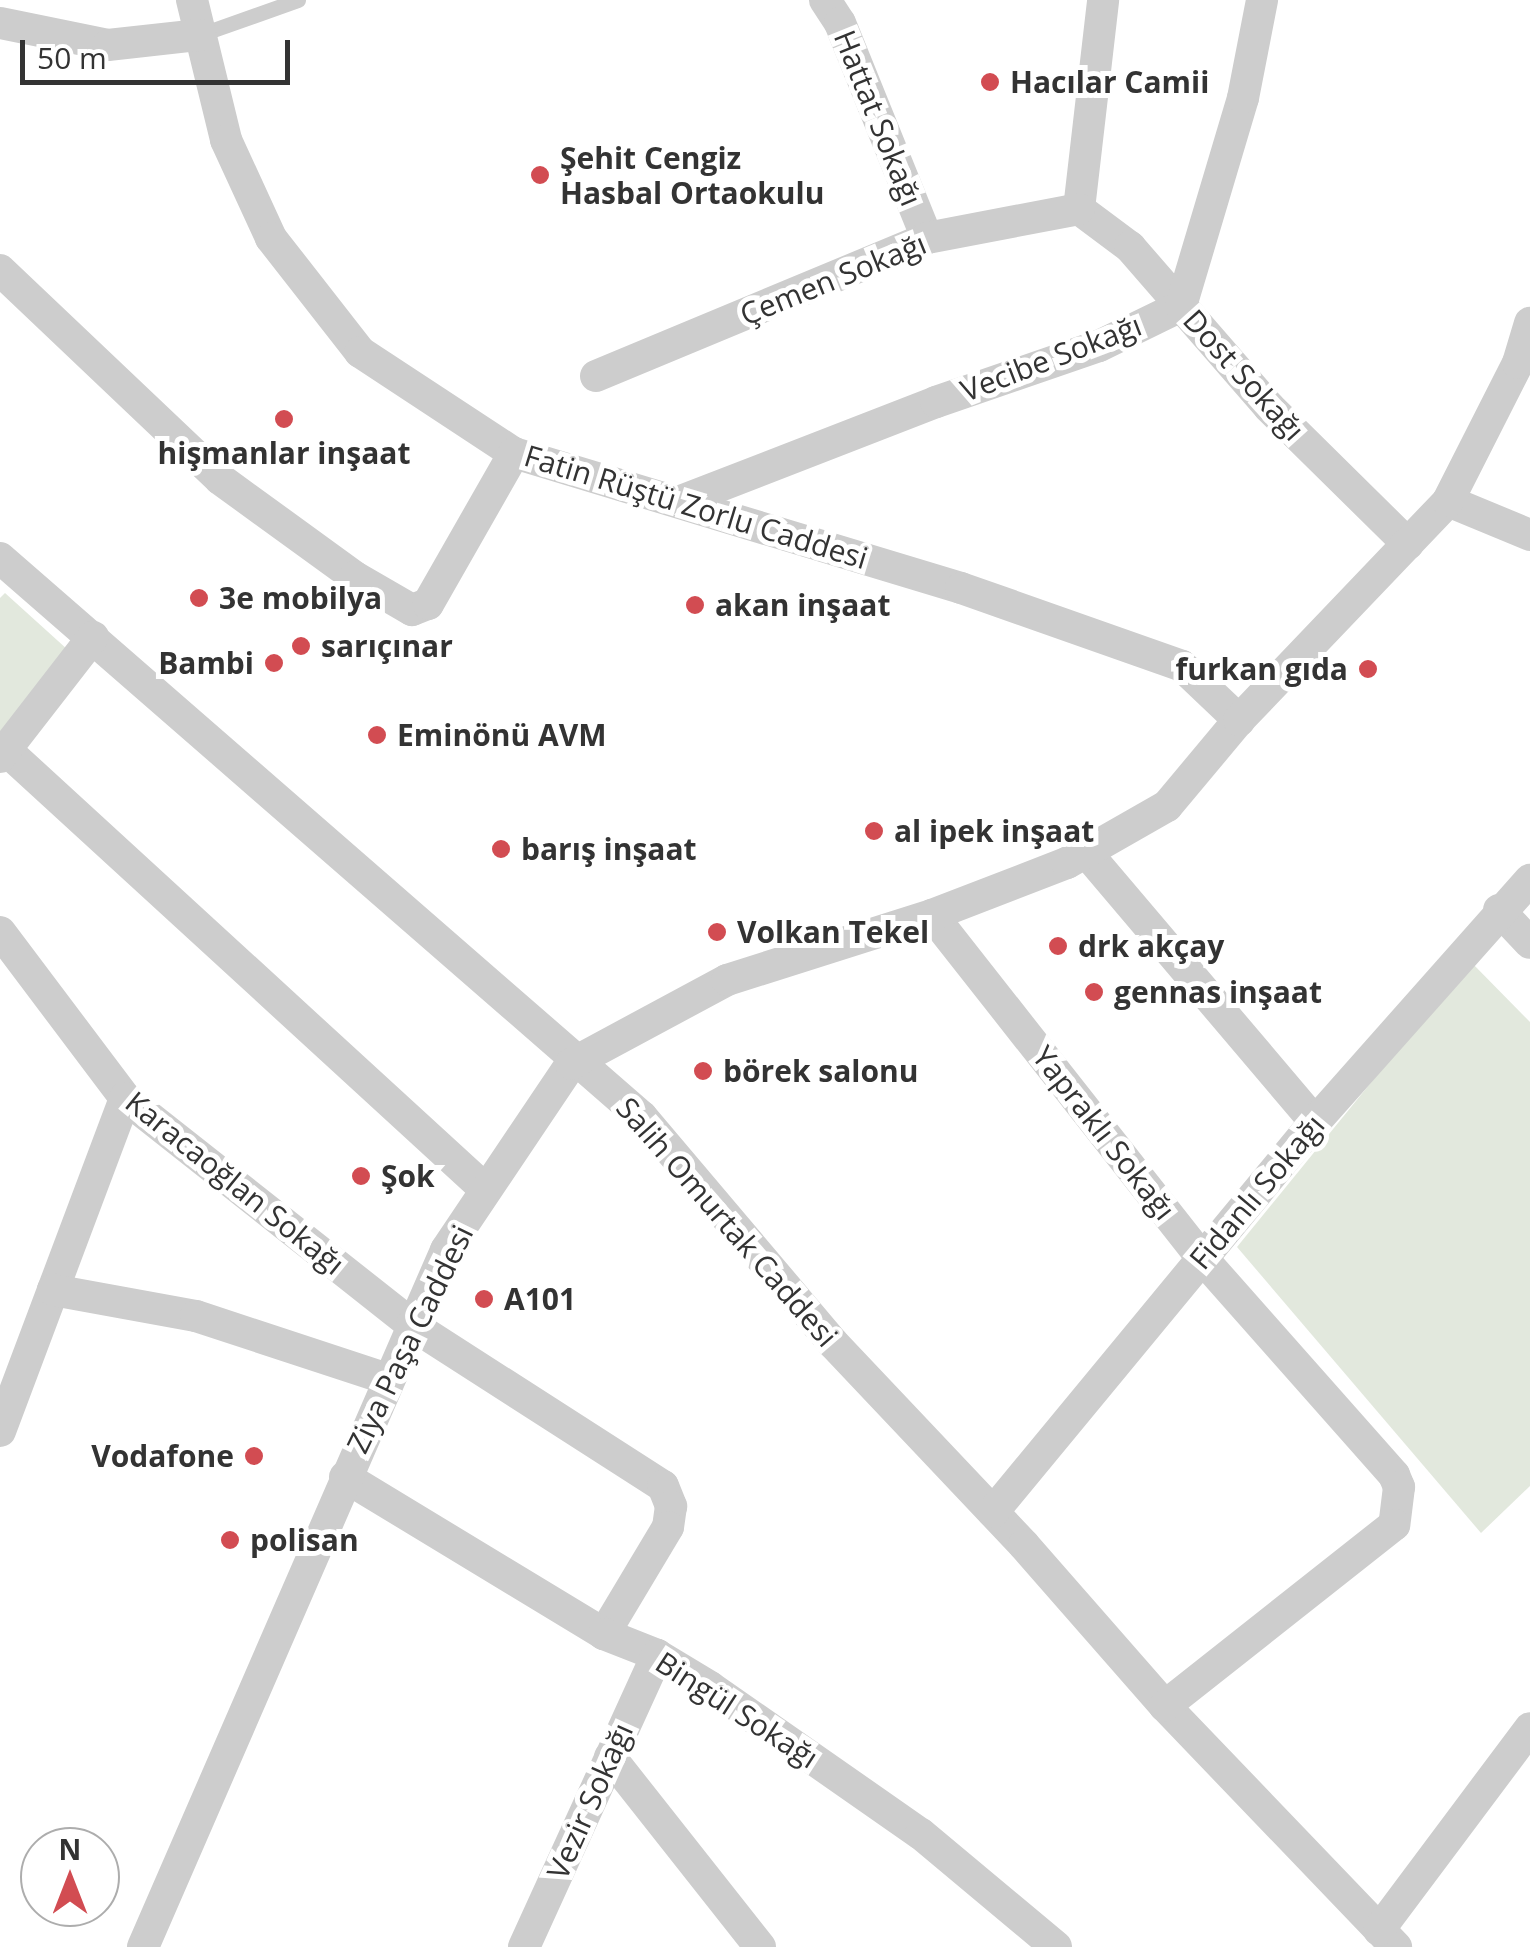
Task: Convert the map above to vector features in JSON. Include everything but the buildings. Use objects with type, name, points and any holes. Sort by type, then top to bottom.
[{"type":"street","name":"Fatin Rüştü Zorlu Caddesi","points":[[192,0],[226,140],[271,238],[360,352],[514,453],[961,588],[1182,666],[1239,720]]},
{"type":"street","name":"Hattat Sokağı","points":[[825,0],[840,23],[927,238]]},
{"type":"street","points":[[1078,210],[1103,0]]},
{"type":"street","name":"Vecibe Sokağı","points":[[681,501],[936,402],[1099,346],[1181,306],[1243,98],[1262,0]]},
{"type":"street","points":[[0,23],[108,45],[199,34]]},
{"type":"street","name":"Çemen Sokağı","points":[[596,376],[927,238],[1078,210]]},
{"type":"street","name":"Dost Sokağı","points":[[1078,210],[1130,247],[1269,407],[1408,544]]},
{"type":"street","points":[[0,270],[220,479],[355,576],[412,610],[428,604],[514,453]]},
{"type":"street","name":"Ziya Paşa Caddesi","points":[[143,1947],[446,1250],[577,1061],[727,980],[932,916],[1086,852],[1167,806],[1239,720],[1448,501],[1518,363],[1530,323]]},
{"type":"street","points":[[1448,501],[1530,535]]},
{"type":"street","name":"Salih Omurtak Caddesi","points":[[4,567],[93,637],[642,1117],[833,1343],[993,1512],[1166,1706],[1388,1938]]},
{"type":"street","points":[[93,637],[3,754],[486,1190]]},
{"type":"street","points":[[1086,852],[1315,1122]]},
{"type":"street","name":"Fidanlı Sokağı","points":[[993,1512],[1315,1122],[1499,910],[1530,880]]},
{"type":"street","points":[[1499,910],[1530,943]]},
{"type":"street","name":"Yapraklı Sokağı","points":[[932,916],[1202,1258],[1394,1475],[1400,1501],[1394,1525],[1166,1706]]},
{"type":"street","name":"Karacaoğlan Sokağı","points":[[0,932],[126,1098],[412,1325],[664,1486],[671,1506],[668,1526],[604,1634]]},
{"type":"street","points":[[0,1431],[126,1098]]},
{"type":"street","points":[[53,1290],[196,1316],[388,1379]]},
{"type":"street","name":"Bingül Sokağı","points":[[345,1477],[604,1634],[656,1655],[920,1834],[1056,1947]]},
{"type":"street","name":"Vezir Sokağı","points":[[524,1947],[656,1655]]},
{"type":"street","points":[[1388,1938],[1530,1728]]},
{"type":"street","points":[[610,1757],[760,1947]]},
{"type":"lane","points":[[199,34],[296,0]]},
{"type":"shaded area","points":[[5,593],[68,650],[0,735],[0,598]]},
{"type":"shaded area","points":[[1470,961],[1530,1022],[1530,1486],[1481,1533],[1237,1247]]},
{"type":"place","name":"Hacılar Camii","points":[[990,82]]},
{"type":"place","name":"Şehit Cengiz Hasbal Ortaokulu","points":[[540,175]]},
{"type":"place","name":"hişmanlar inşaat","points":[[284,419]]},
{"type":"place","name":"3e mobilya","points":[[199,598]]},
{"type":"place","name":"akan inşaat","points":[[695,605]]},
{"type":"place","name":"sarıçınar","points":[[301,646]]},
{"type":"place","name":"Bambi","points":[[274,663]]},
{"type":"place","name":"furkan gıda","points":[[1368,669]]},
{"type":"place","name":"Eminönü AVM","points":[[377,735]]},
{"type":"place","name":"al ipek inşaat","points":[[874,831]]},
{"type":"place","name":"barış inşaat","points":[[501,849]]},
{"type":"place","name":"Volkan Tekel","points":[[717,932]]},
{"type":"place","name":"drk akçay","points":[[1058,946]]},
{"type":"place","name":"gennas inşaat","points":[[1094,992]]},
{"type":"place","name":"börek salonu","points":[[703,1071]]},
{"type":"place","name":"Şok","points":[[361,1176]]},
{"type":"place","name":"A101","points":[[484,1299]]},
{"type":"place","name":"Vodafone","points":[[254,1456]]},
{"type":"place","name":"polisan","points":[[230,1540]]}]
